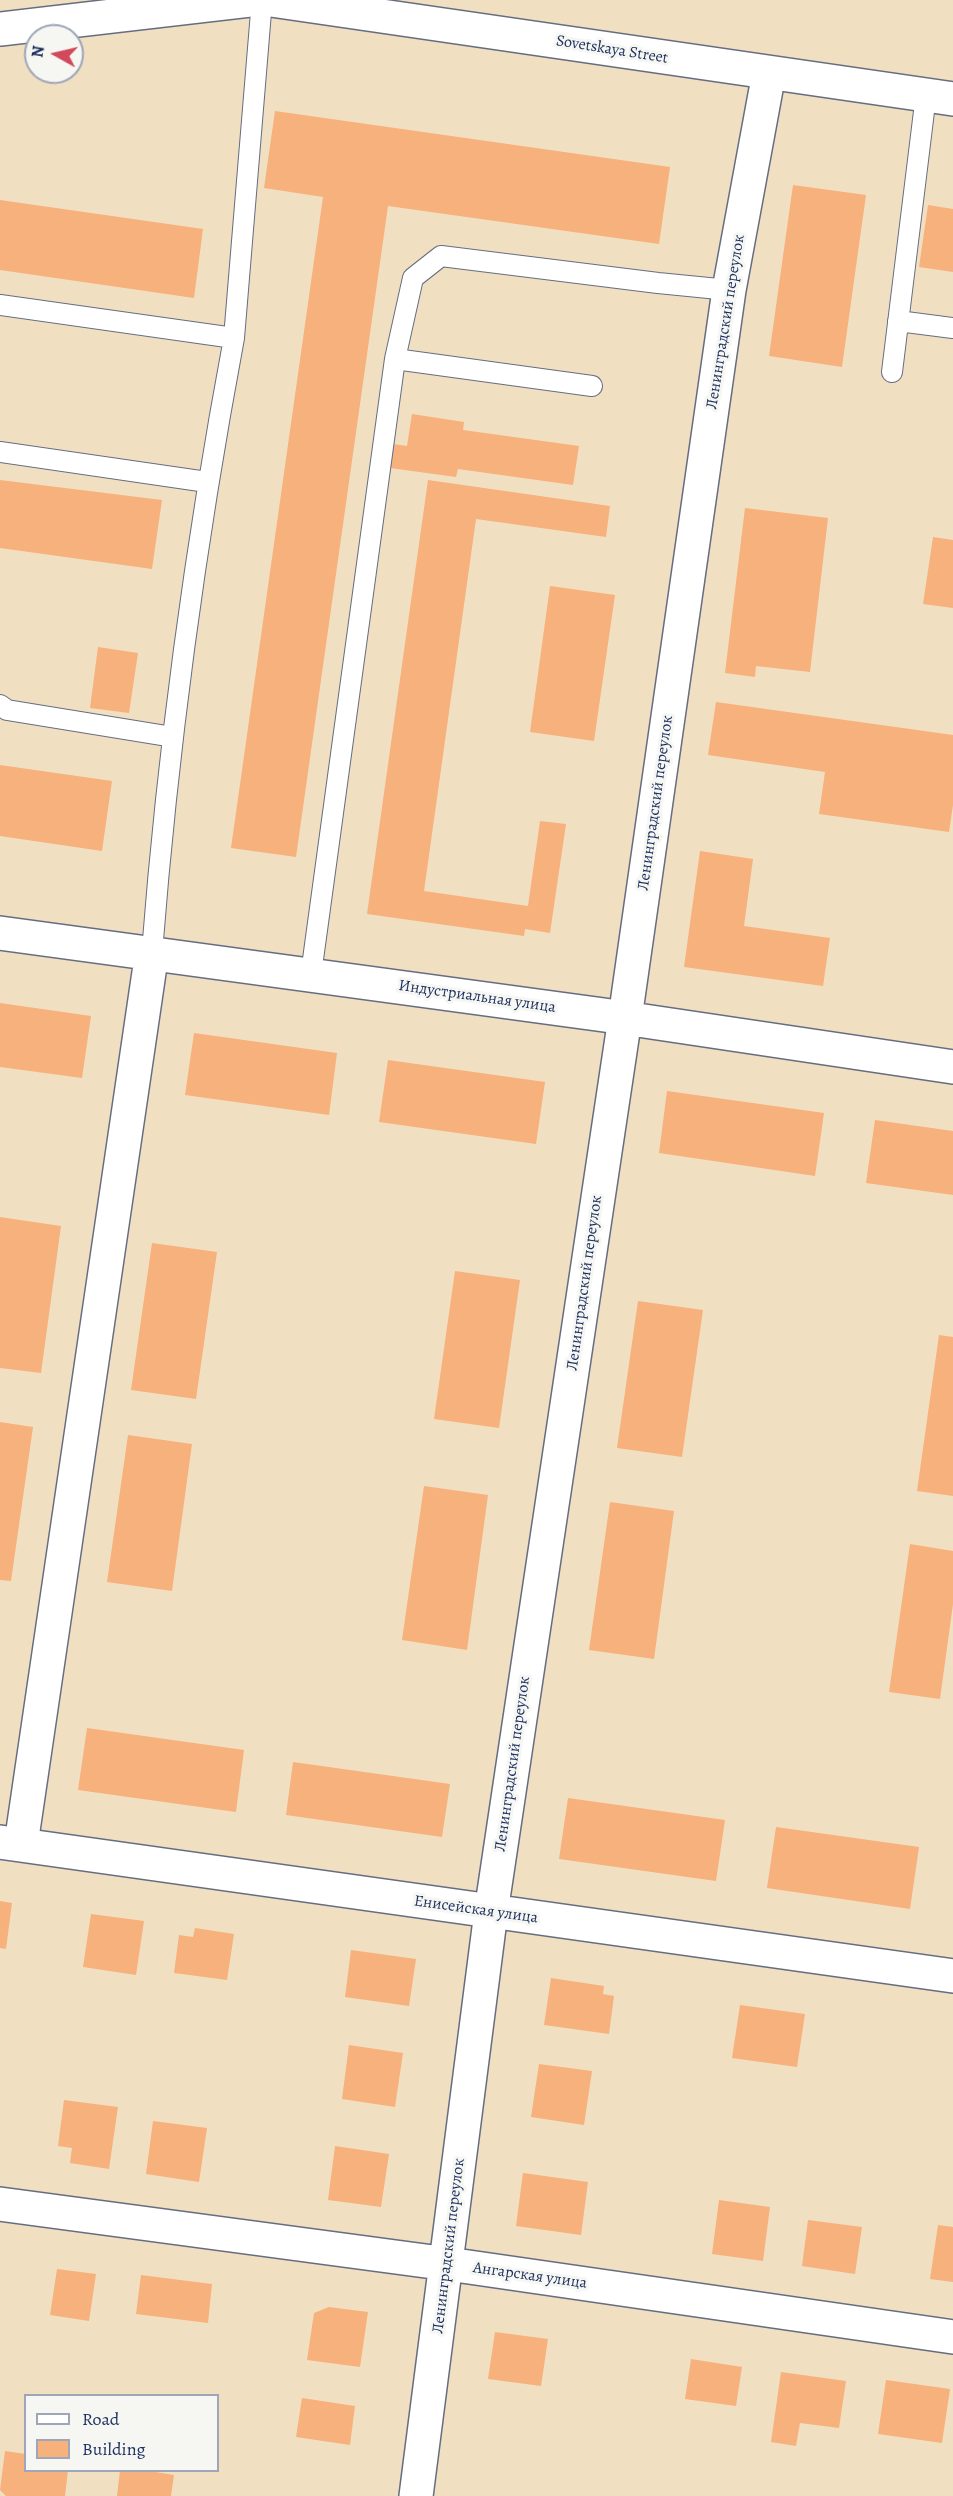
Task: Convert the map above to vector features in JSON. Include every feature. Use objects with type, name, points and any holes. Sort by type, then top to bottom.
[{"type":"street","points":[[0,29],[250,0]]},
{"type":"street","name":"Sovetskaya Street","points":[[271,0],[940,97]]},
{"type":"street","name":"Ленинградский переулок","points":[[416,2496],[448,2264],[491,1912],[625,1017],[729,290],[768,73]]},
{"type":"street","name":"Индустриальная улица","points":[[0,933],[625,1017],[953,1067]]},
{"type":"street","points":[[10,1843],[152,952]]},
{"type":"street","name":"Енисейская улица","points":[[10,1843],[953,1976]]},
{"type":"street","name":"Ангарская улица","points":[[0,2204],[448,2264],[953,2337]]},
{"type":"lane","points":[[152,952],[173,736],[207,482],[234,338],[259,53],[261,0]]},
{"type":"lane","points":[[892,372],[898,321],[940,97]]},
{"type":"lane","points":[[311,974],[395,359],[413,278],[441,256],[729,290]]},
{"type":"lane","points":[[0,305],[234,338]]},
{"type":"lane","points":[[898,321],[953,328]]},
{"type":"lane","points":[[395,359],[592,386]]},
{"type":"lane","points":[[0,452],[207,482]]},
{"type":"lane","points":[[0,705],[7,710],[173,736]]},
{"type":"building","points":[[275,111],[670,167],[659,244],[388,206],[296,857],[231,848],[323,197],[264,188]]},
{"type":"building","points":[[793,185],[866,195],[842,367],[769,356]]},
{"type":"building","points":[[0,200],[203,229],[194,298],[0,270]]},
{"type":"building","points":[[928,205],[953,209],[953,272],[919,267]]},
{"type":"building","points":[[412,414],[464,422],[463,430],[579,446],[573,485],[458,469],[456,477],[390,468],[393,444],[407,446]]},
{"type":"building","points":[[0,480],[162,500],[152,569],[0,548]]},
{"type":"building","points":[[428,480],[610,506],[606,537],[476,519],[424,891],[528,906],[540,821],[566,824],[550,933],[525,929],[524,936],[367,914]]},
{"type":"building","points":[[745,508],[828,518],[810,672],[756,666],[755,677],[725,673]]},
{"type":"building","points":[[933,537],[953,540],[953,608],[923,604]]},
{"type":"building","points":[[550,586],[615,595],[594,741],[530,732]]},
{"type":"building","points":[[98,647],[138,653],[129,713],[90,708]]},
{"type":"building","points":[[716,702],[953,735],[953,805],[949,832],[819,814],[825,772],[708,755]]},
{"type":"building","points":[[0,765],[112,781],[102,851],[0,836]]},
{"type":"building","points":[[700,851],[753,859],[744,926],[830,938],[823,986],[684,967]]},
{"type":"building","points":[[0,1003],[91,1016],[82,1078],[0,1067]]},
{"type":"building","points":[[194,1033],[337,1053],[329,1115],[185,1095]]},
{"type":"building","points":[[388,1060],[545,1082],[536,1144],[379,1122]]},
{"type":"building","points":[[667,1091],[824,1113],[815,1176],[659,1153]]},
{"type":"building","points":[[875,1120],[953,1131],[953,1195],[866,1183]]},
{"type":"building","points":[[0,1217],[61,1226],[41,1373],[0,1368]]},
{"type":"building","points":[[152,1243],[217,1252],[196,1399],[131,1390]]},
{"type":"building","points":[[455,1271],[520,1280],[499,1428],[434,1419]]},
{"type":"building","points":[[638,1301],[703,1310],[682,1457],[617,1448]]},
{"type":"building","points":[[939,1335],[953,1337],[953,1496],[917,1491]]},
{"type":"building","points":[[0,1422],[33,1427],[11,1581],[0,1580]]},
{"type":"building","points":[[128,1435],[192,1444],[172,1591],[107,1582]]},
{"type":"building","points":[[424,1486],[488,1495],[467,1650],[402,1640]]},
{"type":"building","points":[[610,1502],[674,1511],[654,1659],[589,1650]]},
{"type":"building","points":[[910,1544],[953,1551],[953,1604],[940,1699],[889,1692]]},
{"type":"building","points":[[87,1728],[244,1750],[236,1812],[78,1790]]},
{"type":"building","points":[[293,1762],[450,1784],[442,1837],[286,1815]]},
{"type":"building","points":[[568,1798],[725,1820],[716,1881],[559,1859]]},
{"type":"building","points":[[776,1827],[919,1847],[910,1909],[767,1888]]},
{"type":"building","points":[[0,1901],[12,1903],[6,1949],[0,1948]]},
{"type":"building","points":[[91,1914],[144,1921],[136,1975],[83,1967]]},
{"type":"building","points":[[195,1928],[234,1934],[227,1980],[174,1973],[179,1935],[193,1937]]},
{"type":"building","points":[[351,1950],[416,1959],[409,2006],[345,1997]]},
{"type":"building","points":[[551,1978],[604,1986],[603,1994],[614,1996],[609,2034],[544,2025]]},
{"type":"building","points":[[740,2005],[805,2014],[797,2067],[732,2058]]},
{"type":"building","points":[[349,2045],[403,2053],[395,2107],[342,2099]]},
{"type":"building","points":[[539,2064],[592,2071],[584,2125],[531,2117]]},
{"type":"building","points":[[64,2100],[118,2107],[109,2169],[70,2163],[72,2148],[58,2146]]},
{"type":"building","points":[[153,2121],[207,2128],[199,2182],[146,2174]]},
{"type":"building","points":[[335,2146],[389,2154],[381,2207],[328,2200]]},
{"type":"building","points":[[523,2173],[588,2182],[581,2235],[516,2226]]},
{"type":"building","points":[[719,2200],[770,2207],[763,2261],[712,2254]]},
{"type":"building","points":[[808,2220],[862,2227],[855,2274],[802,2266]]},
{"type":"building","points":[[938,2225],[953,2227],[953,2282],[930,2279]]},
{"type":"building","points":[[57,2269],[96,2274],[89,2321],[50,2315]]},
{"type":"building","points":[[141,2275],[212,2284],[208,2323],[136,2314]]},
{"type":"building","points":[[329,2307],[368,2312],[360,2367],[307,2360],[314,2313]]},
{"type":"building","points":[[495,2332],[548,2339],[541,2386],[488,2379]]},
{"type":"building","points":[[691,2359],[742,2367],[736,2406],[685,2399]]},
{"type":"building","points":[[781,2372],[846,2381],[839,2428],[800,2423],[796,2446],[771,2442]]},
{"type":"building","points":[[886,2380],[950,2389],[942,2443],[878,2434]]},
{"type":"building","points":[[302,2398],[355,2406],[350,2445],[296,2437]]},
{"type":"building","points":[[5,2451],[24,2454],[24,2472],[68,2472],[65,2496],[6,2496],[0,2490]]},
{"type":"building","points":[[120,2472],[155,2472],[174,2475],[171,2496],[117,2496]]}]
